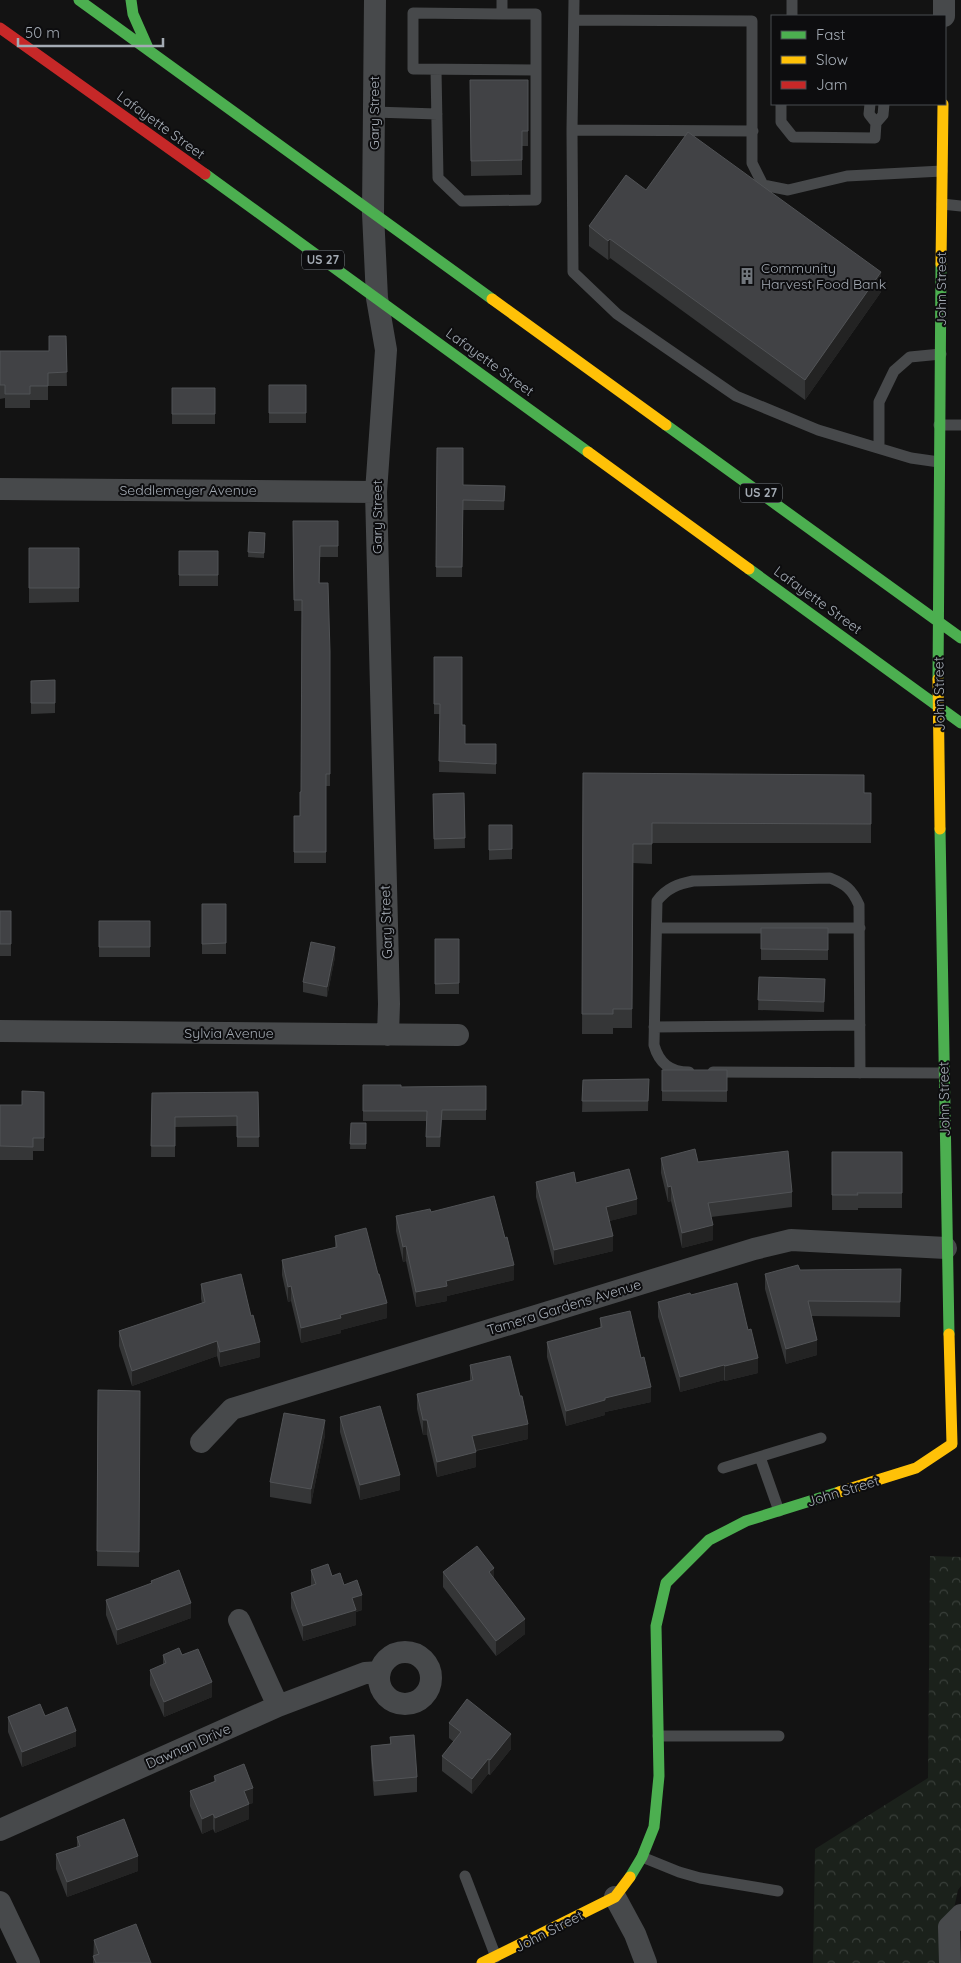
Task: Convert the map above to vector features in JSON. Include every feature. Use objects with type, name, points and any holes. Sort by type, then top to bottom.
[{"type":"main road","name":"US 27","points":[[79,0],[961,638]]},
{"type":"main road","points":[[131,0],[133,14],[149,49]]},
{"type":"main road","name":"Lafayette Street","points":[[0,28],[377,298],[961,723]]},
{"type":"main road","name":"John Street","points":[[482,1963],[615,1897],[634,1872],[642,1857],[654,1826],[658,1776],[656,1626],[666,1583],[710,1540],[746,1521],[916,1468],[952,1444],[946,1248],[938,621],[943,105]]},
{"type":"street","name":"Gary Street","points":[[375,0],[373,212],[377,298],[386,350],[376,492],[379,679],[389,1004],[388,1034]]},
{"type":"street","points":[[944,0],[944,15]]},
{"type":"street","name":"Seddlemeyer Avenue","points":[[0,489],[376,492]]},
{"type":"street","name":"Sylvia Avenue","points":[[0,1031],[458,1035]]},
{"type":"street","name":"Tamera Gardens Avenue","points":[[201,1442],[232,1409],[754,1249],[791,1240],[946,1248]]},
{"type":"street","points":[[239,1620],[278,1706]]},
{"type":"street","name":"Dawnan Drive","points":[[0,1830],[278,1706],[365,1673],[380,1672]]},
{"type":"street","points":[[615,1897],[635,1934],[646,1963]]},
{"type":"street","points":[[0,1902],[29,1963]]},
{"type":"street","points":[[950,1963],[949,1927],[961,1915]]},
{"type":"lane","points":[[502,0],[502,14]]},
{"type":"lane","points":[[574,0],[572,130],[573,272],[616,314],[736,396],[818,430],[911,458],[939,462]]},
{"type":"lane","points":[[792,0],[792,15]]},
{"type":"lane","points":[[436,70],[438,178],[462,200],[536,200],[536,14],[413,13],[413,69],[535,70]]},
{"type":"lane","points":[[574,20],[752,21],[752,163],[763,185],[788,190],[847,176],[942,171]]},
{"type":"lane","points":[[781,105],[781,122],[793,136],[875,138],[876,122],[883,115],[884,105]]},
{"type":"lane","points":[[870,105],[869,114],[876,122]]},
{"type":"lane","points":[[374,112],[437,114]]},
{"type":"lane","points":[[572,130],[753,131]]},
{"type":"lane","points":[[942,204],[961,206]]},
{"type":"lane","points":[[879,448],[879,402],[894,371],[910,357],[941,354]]},
{"type":"lane","points":[[940,425],[961,425]]},
{"type":"lane","points":[[860,1073],[860,928],[859,905],[854,892],[844,884],[830,878],[693,881],[678,884],[664,892],[657,901],[654,1045],[657,1057],[667,1066],[682,1072],[860,1073],[944,1073]]},
{"type":"lane","points":[[657,928],[860,928]]},
{"type":"lane","points":[[654,1027],[860,1025]]},
{"type":"lane","points":[[723,1468],[821,1438]]},
{"type":"lane","points":[[760,1457],[779,1511]]},
{"type":"lane","points":[[658,1736],[779,1736]]},
{"type":"lane","points":[[642,1857],[678,1872],[700,1878],[778,1891]]},
{"type":"lane","points":[[464,1876],[496,1957]]},
{"type":"green space","points":[[930,1556],[961,1557],[961,1886],[958,1890],[942,1963],[813,1963],[815,1849],[928,1778]]},
{"type":"building","points":[[470,80],[528,80],[528,131],[522,131],[522,160],[471,161]]},
{"type":"building","name":"Community Harvest Food Bank","points":[[688,132],[881,272],[805,380],[610,239],[608,241],[589,226],[626,175],[646,190]]},
{"type":"building","points":[[49,336],[66,336],[67,372],[48,373],[48,386],[30,386],[30,394],[5,394],[5,385],[0,385],[0,351],[49,351]]},
{"type":"building","points":[[269,385],[306,385],[306,413],[269,413]]},
{"type":"building","points":[[172,388],[215,388],[215,414],[172,414]]},
{"type":"building","points":[[437,448],[463,448],[463,485],[505,486],[504,501],[463,500],[462,567],[436,567]]},
{"type":"building","points":[[293,521],[338,521],[338,546],[320,546],[319,583],[328,583],[330,652],[330,774],[326,774],[326,852],[294,852],[294,816],[300,816],[301,792],[302,600],[294,600]]},
{"type":"building","points":[[249,532],[265,533],[264,553],[248,552]]},
{"type":"building","points":[[29,548],[79,548],[79,588],[29,588]]},
{"type":"building","points":[[179,551],[218,551],[218,575],[179,575]]},
{"type":"building","points":[[434,657],[462,657],[462,725],[465,725],[465,744],[496,744],[496,764],[439,761],[440,704],[434,704]]},
{"type":"building","points":[[55,680],[55,703],[31,703],[31,681]]},
{"type":"building","points":[[583,773],[864,775],[864,793],[871,793],[871,824],[652,823],[652,844],[633,844],[632,1009],[613,1009],[613,1014],[582,1014]]},
{"type":"building","points":[[464,793],[465,838],[434,839],[433,794]]},
{"type":"building","points":[[489,825],[512,825],[512,849],[489,850]]},
{"type":"building","points":[[202,904],[226,904],[226,943],[202,944]]},
{"type":"building","points":[[0,911],[11,911],[11,944],[0,944]]},
{"type":"building","points":[[99,921],[150,921],[150,947],[99,947]]},
{"type":"building","points":[[761,928],[828,928],[828,950],[761,949]]},
{"type":"building","points":[[435,939],[459,939],[459,983],[435,984]]},
{"type":"building","points":[[311,942],[335,947],[327,987],[303,982]]},
{"type":"building","points":[[759,977],[825,979],[824,1002],[758,1000]]},
{"type":"building","points":[[662,1070],[727,1070],[727,1091],[662,1091]]},
{"type":"building","points":[[649,1079],[648,1101],[582,1101],[583,1080]]},
{"type":"building","points":[[363,1085],[401,1085],[401,1087],[486,1086],[486,1110],[442,1110],[440,1137],[426,1137],[427,1111],[363,1111]]},
{"type":"building","points":[[22,1091],[44,1092],[44,1138],[33,1138],[33,1147],[0,1146],[0,1105],[22,1105]]},
{"type":"building","points":[[258,1092],[259,1137],[237,1137],[237,1116],[175,1117],[175,1146],[151,1146],[152,1093]]},
{"type":"building","points":[[351,1123],[366,1123],[366,1144],[350,1144]]},
{"type":"building","points":[[695,1149],[698,1162],[788,1151],[792,1192],[708,1203],[713,1225],[682,1233],[671,1186],[668,1187],[661,1158]]},
{"type":"building","points":[[832,1152],[902,1152],[902,1193],[832,1195]]},
{"type":"building","points":[[629,1169],[637,1199],[606,1207],[613,1236],[554,1250],[536,1182],[574,1172],[576,1183]]},
{"type":"building","points":[[494,1196],[514,1265],[446,1281],[447,1286],[416,1292],[406,1246],[403,1247],[396,1216],[430,1209],[431,1212]]},
{"type":"building","points":[[366,1228],[387,1303],[340,1315],[341,1318],[301,1328],[291,1286],[288,1287],[282,1260],[337,1247],[335,1236]]},
{"type":"building","points":[[798,1265],[800,1270],[901,1269],[900,1302],[808,1301],[817,1340],[786,1349],[765,1274]]},
{"type":"building","points":[[241,1274],[251,1316],[253,1315],[260,1342],[220,1352],[217,1341],[132,1371],[119,1331],[205,1302],[201,1284]]},
{"type":"building","points":[[737,1283],[748,1330],[751,1329],[758,1358],[680,1377],[658,1302]]},
{"type":"building","points":[[630,1311],[641,1358],[644,1357],[651,1387],[605,1398],[605,1400],[566,1411],[547,1342],[602,1327],[600,1318]]},
{"type":"building","points":[[510,1356],[528,1424],[472,1436],[476,1452],[437,1462],[427,1420],[423,1420],[417,1394],[473,1380],[470,1365]]},
{"type":"building","points":[[98,1390],[140,1391],[139,1552],[97,1551]]},
{"type":"building","points":[[380,1406],[400,1475],[360,1485],[340,1417]]},
{"type":"building","points":[[284,1413],[325,1420],[311,1489],[270,1482]]},
{"type":"building","points":[[477,1546],[494,1568],[489,1572],[525,1619],[496,1641],[443,1572]]},
{"type":"building","points":[[328,1564],[332,1576],[340,1573],[344,1585],[357,1580],[362,1595],[352,1598],[356,1610],[303,1626],[291,1593],[316,1584],[311,1570]]},
{"type":"building","points":[[179,1570],[191,1603],[117,1630],[106,1600],[152,1583],[151,1581]]},
{"type":"building","points":[[179,1648],[182,1655],[198,1649],[212,1682],[164,1702],[150,1670],[166,1663],[163,1655]]},
{"type":"building","points":[[467,1699],[511,1734],[472,1779],[442,1756],[461,1732],[449,1723]]},
{"type":"building","points":[[40,1704],[45,1716],[67,1707],[76,1731],[22,1752],[8,1717]]},
{"type":"building","points":[[414,1735],[417,1777],[374,1781],[371,1746],[391,1744],[390,1737]]},
{"type":"building","points":[[244,1764],[253,1788],[244,1791],[249,1804],[215,1818],[213,1814],[202,1819],[190,1791],[216,1781],[214,1776]]},
{"type":"building","points":[[124,1819],[138,1856],[67,1882],[56,1854],[80,1846],[77,1837]]},
{"type":"building","points":[[136,1924],[151,1963],[96,1963],[93,1956],[99,1954],[94,1940]]},
{"type":"traffic: fast","points":[[79,0],[492,299]]},
{"type":"traffic: fast","points":[[131,0],[133,14],[148,48]]},
{"type":"traffic: fast","points":[[205,174],[588,452]]},
{"type":"traffic: fast","points":[[938,679],[941,264]]},
{"type":"traffic: fast","points":[[666,425],[961,638]]},
{"type":"traffic: fast","points":[[749,569],[961,723]]},
{"type":"traffic: fast","points":[[940,829],[949,1334]]},
{"type":"traffic: fast","points":[[630,1877],[642,1857],[654,1827],[659,1776],[656,1626],[666,1583],[709,1540],[746,1521],[839,1492]]},
{"type":"traffic: slow","points":[[941,264],[943,105]]},
{"type":"traffic: slow","points":[[492,299],[666,425]]},
{"type":"traffic: slow","points":[[588,452],[749,569]]},
{"type":"traffic: slow","points":[[938,679],[940,829]]},
{"type":"traffic: slow","points":[[839,1492],[916,1468],[952,1444],[949,1334]]},
{"type":"traffic: slow","points":[[482,1963],[615,1897],[630,1877]]},
{"type":"traffic: jam","points":[[0,28],[205,174]]},
{"type":"place","name":"Community Harvest Food Bank","points":[[747,276]]}]
